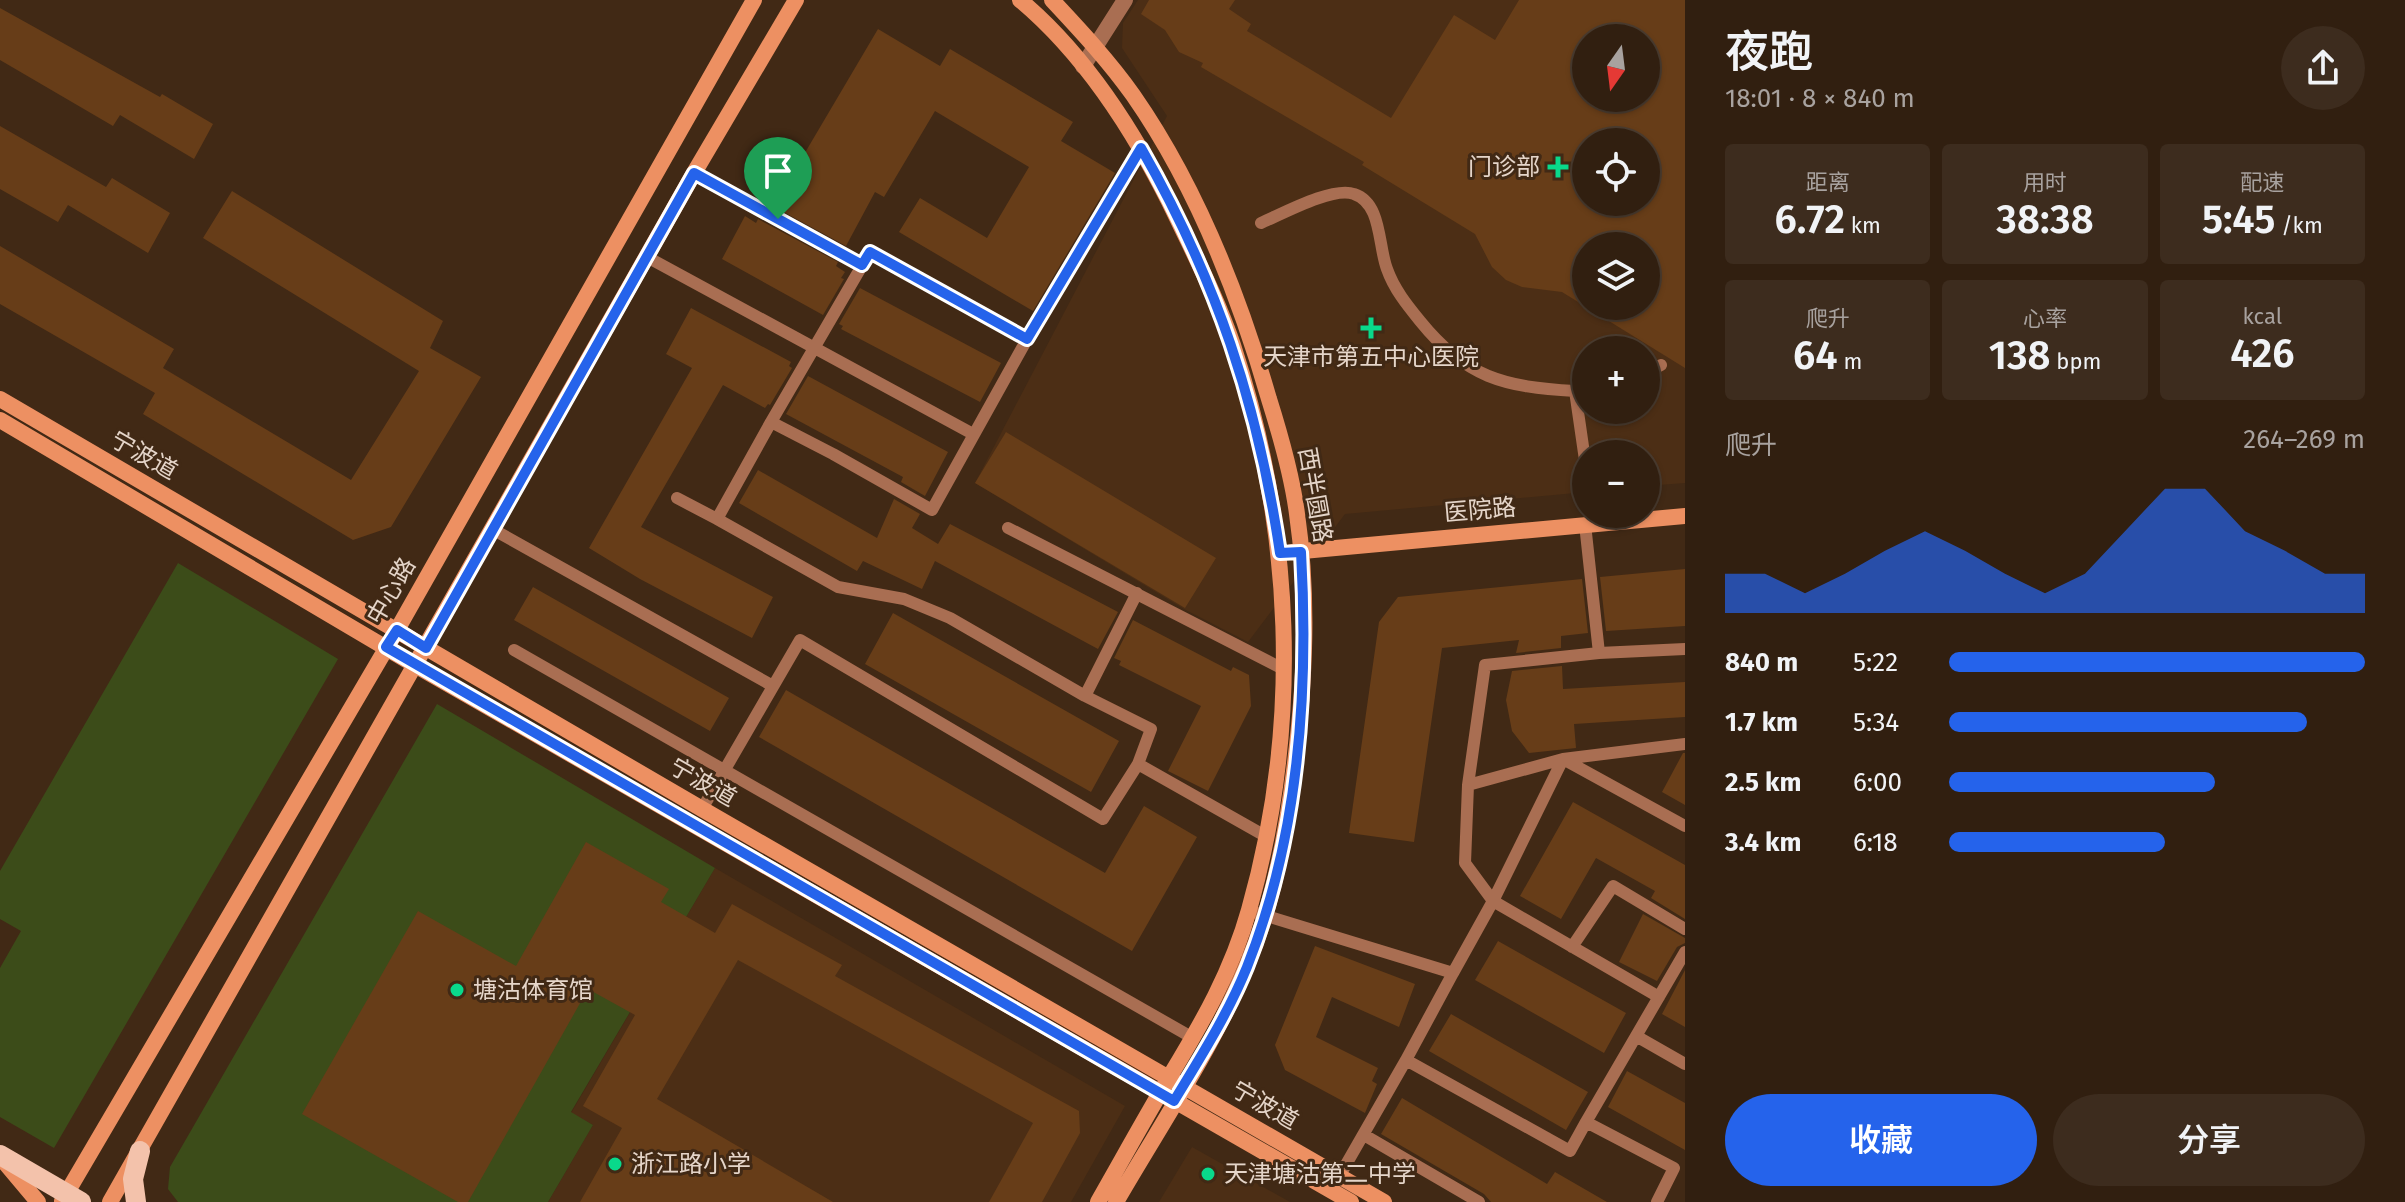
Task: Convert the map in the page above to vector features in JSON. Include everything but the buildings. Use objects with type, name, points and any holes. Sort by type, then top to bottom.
[{"type":"main road","points":[[136,1202],[133,1179],[140,1151]]},
{"type":"main road","points":[[0,1157],[70,1199]]},
{"type":"street","name":"中心路","points":[[70,1199],[754,0]]},
{"type":"street","points":[[110,1202],[694,173],[796,0]]},
{"type":"street","name":"西半圆路","points":[[1020,0],[1083,66],[1141,148],[1208,282],[1232,342],[1264,458],[1280,553],[1285,611],[1285,670],[1277,782],[1257,913],[1193,1038],[1176,1082]]},
{"type":"street","name":"西半圆路","points":[[1052,0],[1133,95],[1174,161],[1229,281],[1250,336],[1288,463],[1301,552],[1305,668],[1283,840],[1257,913],[1233,998],[1176,1082]]},
{"type":"street","points":[[1083,66],[1125,0]]},
{"type":"street","name":"宁波道","points":[[0,399],[1176,1082],[1336,1184],[1351,1202]]},
{"type":"street","name":"宁波道","points":[[0,420],[415,665],[1167,1097],[1336,1184],[1384,1202]]},
{"type":"street","name":"医院路","points":[[1660,517],[1685,516]]},
{"type":"street","name":"医院路","points":[[1280,553],[1572,523]]},
{"type":"street","points":[[1098,1202],[1176,1082]]},
{"type":"street","points":[[1116,1202],[1167,1097]]},
{"type":"street","points":[[0,1157],[38,1202]]},
{"type":"lane","points":[[771,422],[932,510],[1027,339],[1141,148]]},
{"type":"lane","points":[[694,173],[862,265]]},
{"type":"lane","points":[[1261,223],[1318,199],[1343,192],[1356,194],[1370,206],[1387,269],[1400,296],[1437,342],[1458,361],[1510,385],[1572,389]]},
{"type":"lane","points":[[717,519],[870,252],[1027,339]]},
{"type":"lane","points":[[647,257],[973,434]]},
{"type":"lane","points":[[677,498],[838,587],[904,599],[950,618],[1085,696],[1151,729],[1138,764],[1103,819],[800,640],[702,809]]},
{"type":"lane","points":[[1008,528],[1285,670]]},
{"type":"lane","points":[[1590,528],[1599,653]]},
{"type":"lane","points":[[494,530],[773,686]]},
{"type":"lane","points":[[1085,696],[1137,593]]},
{"type":"lane","points":[[1659,997],[1493,901],[1465,863],[1468,785],[1485,665],[1599,653],[1685,649]]},
{"type":"lane","points":[[514,650],[1193,1038]]},
{"type":"lane","points":[[1468,785],[1563,759],[1685,744]]},
{"type":"lane","points":[[1563,759],[1685,826]]},
{"type":"lane","points":[[1336,1184],[1493,901],[1563,759]]},
{"type":"lane","points":[[1138,764],[1267,837]]},
{"type":"lane","points":[[1572,947],[1613,886],[1685,929]]},
{"type":"lane","points":[[1257,913],[1453,973]]},
{"type":"lane","points":[[1406,1060],[1570,1151],[1685,952]]},
{"type":"lane","points":[[1636,1036],[1685,1064]]},
{"type":"lane","points":[[1586,1122],[1680,1171],[1657,1202]]},
{"type":"lane","points":[[1364,1135],[1479,1202]]},
{"type":"shaded area","name":"天津市第五中心医院","points":[[1138,0],[1685,0],[1685,483],[1660,485],[1660,440],[1572,440],[1572,493],[1345,514],[1248,642],[1184,609],[975,483],[1167,116],[1122,48],[1123,23]]},
{"type":"shaded area","points":[[715,868],[1125,1106],[1071,1202],[548,1202],[593,1125],[571,1113]]},
{"type":"shaded area","name":"天津塘沽第二中学","points":[[1192,1147],[1290,1202],[1159,1202]]},
{"type":"green space","points":[[178,563],[338,659],[54,1148],[0,1117],[0,968],[21,931],[0,919],[0,871]]},
{"type":"green space","name":"塘沽体育馆","points":[[437,704],[715,868],[571,1112],[593,1125],[548,1202],[178,1202],[168,1189],[170,1167]]},
{"type":"place","name":"门诊部","points":[[1558,167]]},
{"type":"place","name":"天津市第五中心医院","points":[[1371,328]]},
{"type":"place","name":"塘沽体育馆","points":[[457,990]]},
{"type":"place","name":"浙江路小学","points":[[615,1164]]},
{"type":"place","name":"天津塘沽第二中学","points":[[1208,1174]]},
{"type":"route","points":[[1141,148],[1208,282],[1232,342],[1248,396],[1264,458],[1280,553],[1301,552],[1305,668],[1293,781],[1266,916],[1233,998],[1174,1101],[386,647],[397,630],[426,648],[694,173],[778,219],[862,265],[870,252],[1027,339],[1141,148]]}]
